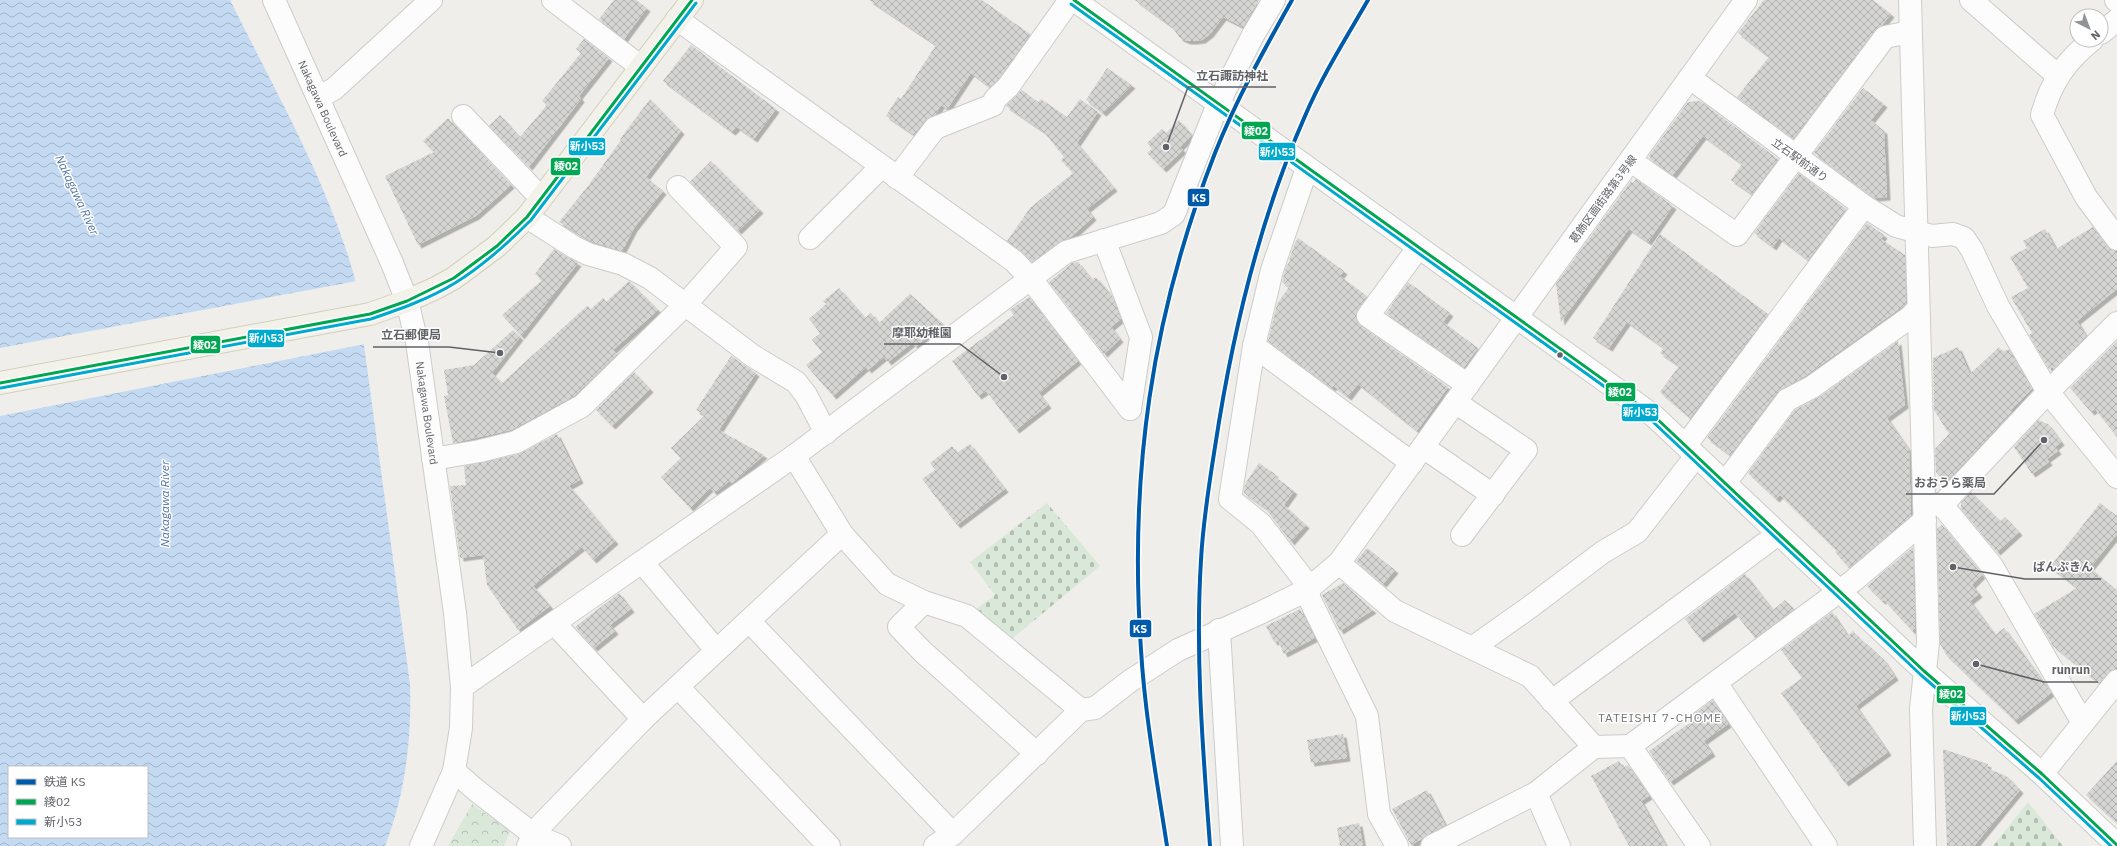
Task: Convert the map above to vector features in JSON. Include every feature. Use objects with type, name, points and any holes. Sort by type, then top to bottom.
[{"type":"main road","points":[[0,383],[370,314],[407,301],[436,288],[476,263],[512,232],[527,216],[692,0]]},
{"type":"street","name":"Nakagawa Boulevard","points":[[274,0],[407,301],[417,342],[455,613],[462,687],[461,728],[454,771],[421,846]]},
{"type":"street","points":[[318,97],[334,89],[430,0]]},
{"type":"street","points":[[554,0],[641,67]]},
{"type":"street","points":[[810,238],[889,173],[935,128],[993,105],[995,99],[1008,87],[1070,0]]},
{"type":"street","points":[[1074,0],[1654,416],[1924,671],[2042,774],[2117,845]]},
{"type":"street","points":[[462,687],[826,433],[1066,252],[1161,223],[1174,214],[1218,104],[1253,35],[1274,0]]},
{"type":"street","name":"葛飾区画街路第3号線","points":[[1081,710],[1095,708],[1130,681],[1178,650],[1307,590],[1339,563],[1746,0]]},
{"type":"street","points":[[1910,0],[1918,309],[1930,509],[1928,642],[1921,709],[1925,846]]},
{"type":"street","points":[[1971,0],[2058,76]]},
{"type":"street","points":[[678,19],[889,173],[1014,261],[1031,279],[1130,409],[1141,337],[1104,240]]},
{"type":"street","points":[[2109,26],[2117,20]]},
{"type":"street","points":[[1631,161],[1737,236],[1885,37],[1910,32]]},
{"type":"street","points":[[2082,48],[2058,76],[2047,98],[2042,115],[2086,197],[2117,239]]},
{"type":"street","name":"立石駅前通り","points":[[1690,78],[1864,206],[1896,226],[1932,236],[1953,234],[1964,238],[1972,250],[1998,306],[2048,392]]},
{"type":"street","points":[[463,116],[541,198]]},
{"type":"street","points":[[1307,168],[1272,270],[1254,346],[1230,499],[1261,524],[1304,580],[1310,600],[1367,716],[1379,814],[1397,846]]},
{"type":"street","points":[[434,459],[480,451],[516,442],[582,406],[685,305],[736,247],[678,186]]},
{"type":"street","points":[[1472,648],[1530,607],[1603,552],[1637,532],[1691,451],[1864,206]]},
{"type":"street","points":[[527,216],[574,247],[588,254],[623,264],[650,278],[753,356],[796,382],[806,395],[826,433]]},
{"type":"street","points":[[1418,248],[1368,316],[1462,393],[1526,450],[1462,535]]},
{"type":"street","points":[[1725,483],[1787,400],[1812,387],[1910,318],[1918,309]]},
{"type":"street","points":[[1432,846],[1536,793],[1594,747],[1630,746],[1853,581],[1930,509],[2117,323]]},
{"type":"street","points":[[1254,346],[1418,455],[1493,495]]},
{"type":"street","points":[[2048,392],[2117,477]]},
{"type":"street","points":[[794,456],[842,534],[887,584],[924,602],[968,616],[1081,710],[953,834],[935,846]]},
{"type":"street","points":[[1930,509],[1992,566],[2083,723]]},
{"type":"street","points":[[531,840],[644,719],[716,650],[749,622],[842,534]]},
{"type":"street","points":[[1552,701],[1778,534]]},
{"type":"street","points":[[642,562],[716,650]]},
{"type":"street","points":[[1339,563],[1395,611],[1530,676],[1594,747]]},
{"type":"street","points":[[924,602],[899,627],[923,652],[1036,754]]},
{"type":"street","points":[[749,622],[953,834]]},
{"type":"street","points":[[554,623],[644,719]]},
{"type":"street","points":[[1219,630],[1232,846]]},
{"type":"street","points":[[2042,774],[2117,681]]},
{"type":"street","points":[[1716,683],[1823,845]]},
{"type":"street","points":[[678,687],[830,846]]},
{"type":"street","points":[[1630,746],[1699,846]]},
{"type":"street","points":[[454,771],[531,840],[560,846]]},
{"type":"street","points":[[1536,793],[1559,846]]},
{"type":"green space","points":[[1047,503],[1100,566],[1007,643],[975,610],[995,595],[970,562]]},
{"type":"green space","points":[[2028,802],[2063,846],[1993,846]]},
{"type":"green space","points":[[472,804],[510,831],[504,846],[448,846]]},
{"type":"water","name":"Nakagawa River","points":[[0,0],[230,0],[316,172],[344,243],[355,279],[410,684],[410,725],[406,766],[398,807],[385,846],[0,846]]},
{"type":"pier","points":[[357,281],[365,344],[0,416],[0,348]]},
{"type":"building","points":[[614,0],[636,0],[647,8],[624,39],[599,19]]},
{"type":"building","points":[[869,0],[982,0],[1030,34],[999,79],[990,87],[971,73],[947,109],[941,105],[935,115],[925,120],[914,135],[886,116],[898,97],[901,99],[936,45]]},
{"type":"building","points":[[1135,0],[1259,0],[1243,27],[1223,17],[1210,34],[1202,40],[1187,41],[1180,38],[1172,27]]},
{"type":"building","points":[[1764,0],[1873,0],[1891,14],[1882,25],[1875,30],[1793,139],[1737,97],[1769,57],[1738,33]]},
{"type":"building","points":[[584,39],[609,58],[579,96],[581,99],[529,167],[489,126],[500,115],[520,137],[547,105],[542,101],[581,53],[576,49]]},
{"type":"building","points":[[691,45],[776,109],[754,139],[737,127],[732,132],[663,81]]},
{"type":"building","points":[[1107,68],[1132,85],[1103,113],[1086,100]]},
{"type":"building","points":[[1863,88],[1884,104],[1871,120],[1884,131],[1887,197],[1875,198],[1814,153]]},
{"type":"building","points":[[1022,90],[1038,102],[1041,99],[1067,117],[1080,99],[1098,112],[1077,143],[1114,188],[1087,209],[1093,217],[1071,237],[1059,242],[1032,262],[1007,241],[1030,208],[1073,173],[1061,160],[1064,157],[1044,132],[1006,106]]},
{"type":"building","points":[[650,99],[681,131],[646,177],[663,191],[634,228],[622,251],[593,242],[559,222],[588,186],[621,140],[620,139]]},
{"type":"building","points":[[1700,101],[1778,159],[1752,194],[1731,180],[1742,164],[1703,136],[1673,175],[1650,159],[1649,156],[1688,102]]},
{"type":"building","points":[[448,118],[511,185],[476,216],[418,245],[385,176],[434,152],[423,141]]},
{"type":"building","points":[[1179,120],[1192,135],[1180,147],[1183,150],[1163,169],[1147,153],[1152,149],[1147,143],[1162,129],[1166,133]]},
{"type":"building","points":[[711,161],[760,210],[738,231],[690,182]]},
{"type":"building","points":[[1799,173],[1846,209],[1808,260],[1779,238],[1773,247],[1754,233]]},
{"type":"building","points":[[1636,179],[1673,206],[1648,242],[1629,229],[1561,322],[1556,284],[1631,181],[1633,183]]},
{"type":"building","points":[[1867,223],[1884,235],[1881,239],[1905,255],[1906,304],[1805,376],[1777,392],[1730,455],[1707,438]]},
{"type":"building","points":[[2093,227],[2107,247],[2117,251],[2117,289],[2077,321],[2086,336],[2054,369],[2052,367],[2049,369],[2029,335],[2032,333],[2011,297],[2028,288],[2010,257],[2027,248],[2023,241],[2045,229],[2056,249]]},
{"type":"building","points":[[1660,234],[1768,314],[1690,418],[1660,392],[1679,366],[1660,353],[1664,348],[1627,322],[1609,348],[1593,338]]},
{"type":"building","points":[[1298,238],[1344,271],[1340,276],[1367,296],[1356,314],[1357,321],[1361,326],[1448,387],[1417,431],[1358,384],[1348,397],[1334,386],[1332,388],[1268,341],[1277,304],[1289,287],[1282,282],[1286,267],[1290,261],[1289,260]]},
{"type":"building","points":[[554,249],[578,263],[521,336],[502,315],[542,280],[535,274]]},
{"type":"building","points":[[1078,262],[1092,280],[1096,277],[1113,298],[1121,319],[1111,327],[1120,339],[1104,354],[1049,282],[1072,263]]},
{"type":"building","points":[[629,281],[658,310],[613,350],[617,354],[574,396],[511,430],[453,443],[444,396],[448,395],[444,370],[474,365],[513,330],[520,337],[492,373],[502,383],[587,306],[591,309],[603,298],[606,302]]},
{"type":"building","points":[[1408,282],[1450,313],[1443,322],[1478,348],[1464,367],[1386,313]]},
{"type":"building","points":[[839,288],[865,318],[871,313],[879,323],[910,294],[942,323],[916,347],[912,343],[888,362],[884,357],[868,370],[866,367],[833,396],[806,365],[822,352],[812,340],[820,333],[809,319],[826,304],[823,301]]},
{"type":"building","points":[[1029,297],[1078,361],[1039,393],[1048,405],[1016,430],[986,391],[978,396],[952,361],[1014,315],[1010,310]]},
{"type":"building","points":[[1898,341],[1905,405],[1887,418],[1909,450],[1911,516],[1849,568],[1835,552],[1837,551],[1780,495],[1776,499],[1748,473],[1795,410],[1819,397]]},
{"type":"building","points":[[2117,341],[2117,437],[2095,409],[2091,412],[2070,388]]},
{"type":"building","points":[[1958,347],[1970,374],[1999,347],[2003,352],[2009,349],[2032,389],[2010,411],[2012,412],[1946,482],[1936,472],[1935,449],[1949,434],[1934,410],[1933,358]]},
{"type":"building","points":[[731,356],[756,373],[719,430],[764,455],[732,483],[729,481],[715,493],[710,488],[690,508],[661,477],[681,458],[671,448],[705,415],[696,410]]},
{"type":"building","points":[[634,372],[650,389],[612,426],[596,410]]},
{"type":"building","points":[[2038,420],[2048,424],[2061,442],[2055,447],[2058,451],[2047,459],[2049,462],[2032,474],[2014,447]]},
{"type":"building","points":[[557,434],[580,480],[569,486],[615,541],[593,560],[582,547],[533,586],[550,606],[518,630],[487,585],[483,555],[460,558],[450,486],[466,485],[464,466],[519,454]]},
{"type":"building","points":[[970,444],[1005,489],[957,525],[922,479],[935,470],[930,463],[952,446],[957,453]]},
{"type":"building","points":[[1259,463],[1275,474],[1274,476],[1294,491],[1284,505],[1306,525],[1291,542],[1265,508],[1244,493],[1245,484]]},
{"type":"building","points":[[1971,492],[2000,521],[2005,517],[2019,532],[1997,552],[1961,509],[1961,503]]},
{"type":"building","points":[[2100,503],[2117,516],[2117,534],[2090,568],[2117,590],[2117,669],[2108,673],[2099,683],[2053,646],[2034,614],[2077,588],[2050,567]]},
{"type":"building","points":[[1942,525],[1982,575],[1972,585],[1979,594],[1970,601],[1995,635],[2004,628],[2051,693],[2015,721],[1947,656],[1940,644],[1937,528]]},
{"type":"building","points":[[1913,547],[1915,628],[1912,631],[1884,600],[1882,601],[1867,586]]},
{"type":"building","points":[[1367,548],[1395,570],[1383,584],[1356,561]]},
{"type":"building","points":[[1745,574],[1773,610],[1785,600],[1794,609],[1755,638],[1735,613],[1700,639],[1685,619]]},
{"type":"building","points":[[1343,583],[1373,610],[1340,631],[1322,595]]},
{"type":"building","points":[[619,593],[631,609],[610,625],[615,631],[594,648],[575,627]]},
{"type":"building","points":[[1300,609],[1315,638],[1284,654],[1278,641],[1274,642],[1266,626]]},
{"type":"building","points":[[1832,612],[1848,636],[1853,631],[1865,644],[1866,643],[1884,660],[1895,677],[1856,706],[1888,752],[1845,783],[1781,693],[1802,678],[1781,650]]},
{"type":"building","points":[[1713,700],[1728,724],[1704,741],[1712,753],[1670,782],[1649,751],[1697,718],[1694,714]]},
{"type":"building","points":[[1343,734],[1347,758],[1311,763],[1307,740]]},
{"type":"building","points":[[1943,749],[1988,764],[1987,768],[2008,777],[2020,790],[1974,846],[1947,846]]},
{"type":"building","points":[[1619,761],[1623,768],[1628,765],[1649,796],[1641,801],[1666,846],[1629,846],[1591,776]]},
{"type":"building","points":[[2117,761],[2117,823],[2086,795]]},
{"type":"building","points":[[1427,790],[1445,825],[1411,845],[1392,809]]},
{"type":"building","points":[[1359,823],[1363,846],[1340,846],[1337,828]]},
{"type":"rail line","name":"KS","points":[[1167,846],[1145,699],[1138,585],[1138,522],[1142,459],[1150,397],[1160,336],[1175,275],[1193,214],[1215,153],[1241,94],[1292,0]]},
{"type":"rail line","name":"KS","points":[[1210,846],[1199,667],[1199,596],[1205,517],[1222,405],[1249,278],[1274,196],[1289,155],[1319,86],[1368,0]]},
{"type":"transit line","name":"綾02","points":[[0,383],[370,314],[407,301],[454,278],[497,246],[527,217],[692,0]]},
{"type":"transit line","name":"綾02","points":[[1074,0],[1654,416],[1924,671],[2042,774],[2117,845]]},
{"type":"transit line","name":"新小53","points":[[1,388],[371,319],[414,303],[445,289],[485,262],[531,220],[696,3]]},
{"type":"transit line","name":"新小53","points":[[1071,4],[1651,420],[1921,675],[2039,778],[2111,846]]},
{"type":"place","name":"立石諏訪神社","points":[[1166,147]]},
{"type":"place","name":"立石郵便局","points":[[500,353]]},
{"type":"place","name":"摩耶幼稚園","points":[[1004,377]]},
{"type":"place","name":"おおうら薬局","points":[[2044,440]]},
{"type":"place","name":"ぱんぷきん","points":[[1953,567]]},
{"type":"place","name":"runrun","points":[[1976,664]]},
{"type":"district","name":"TATEISHI 7-CHOME","points":[[1660,718]]}]
